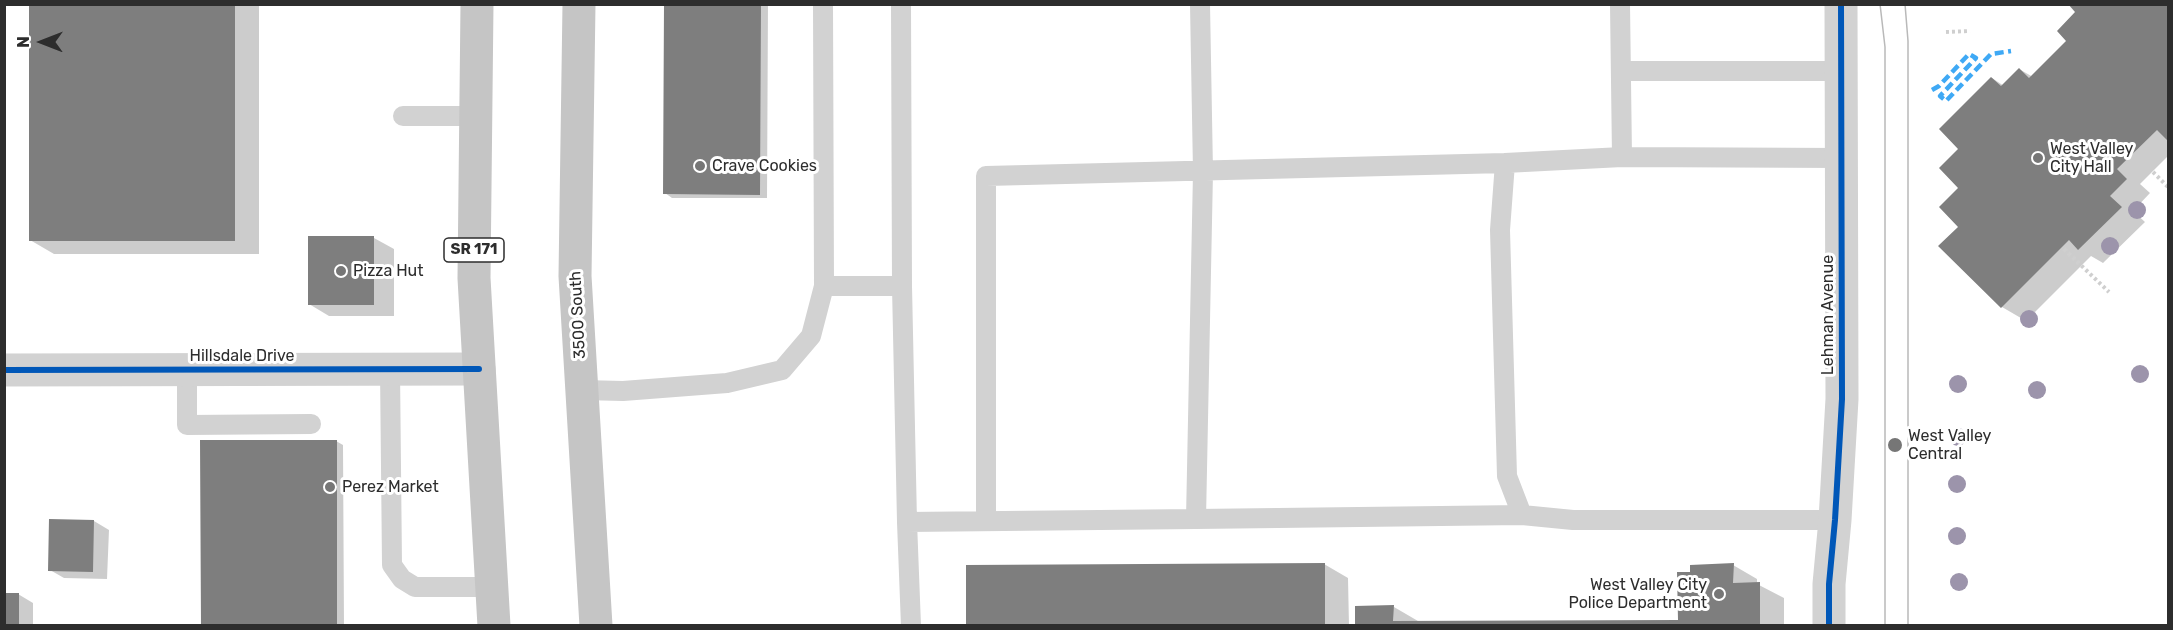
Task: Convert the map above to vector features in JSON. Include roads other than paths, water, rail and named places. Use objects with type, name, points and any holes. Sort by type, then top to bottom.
[{"type":"main road","name":"SR 171","points":[[477,4],[474,278],[494,626]]},
{"type":"main road","name":"3500 South","points":[[579,4],[575,276],[596,626]]},
{"type":"street","name":"Lehman Avenue","points":[[1829,626],[1829,584],[1842,399],[1841,4]]},
{"type":"street","name":"Hillsdale Drive","points":[[4,370],[479,369]]},
{"type":"lane","points":[[582,390],[623,391],[727,383],[782,370],[811,336],[824,286],[823,4]]},
{"type":"lane","points":[[901,4],[902,286],[910,626]]},
{"type":"lane","points":[[1196,519],[1203,172],[1200,4]]},
{"type":"lane","points":[[1620,4],[1622,157]]},
{"type":"lane","points":[[1621,71],[1842,71]]},
{"type":"lane","points":[[404,116],[475,116]]},
{"type":"lane","points":[[986,521],[986,176],[1505,163],[1622,157],[1842,158]]},
{"type":"lane","points":[[1505,163],[1500,230],[1507,476],[1522,515]]},
{"type":"lane","points":[[824,286],[902,286]]},
{"type":"lane","points":[[187,369],[187,425],[311,424]]},
{"type":"lane","points":[[390,369],[392,565],[402,579],[415,587],[492,587]]},
{"type":"lane","points":[[907,522],[1522,515],[1573,520],[1835,520]]},
{"type":"tram line","points":[[1880,4],[1885,47],[1885,626]]},
{"type":"tram line","points":[[1905,4],[1908,41],[1908,626]]},
{"type":"place","name":"West Valley City Hall","points":[[2038,158]]},
{"type":"place","name":"Crave Cookies","points":[[700,166]]},
{"type":"place","name":"Pizza Hut","points":[[341,271]]},
{"type":"place","name":"West Valley Central","points":[[1895,445]]},
{"type":"place","name":"Perez Market","points":[[330,487]]},
{"type":"place","name":"West Valley City Police Department","points":[[1719,594]]}]
